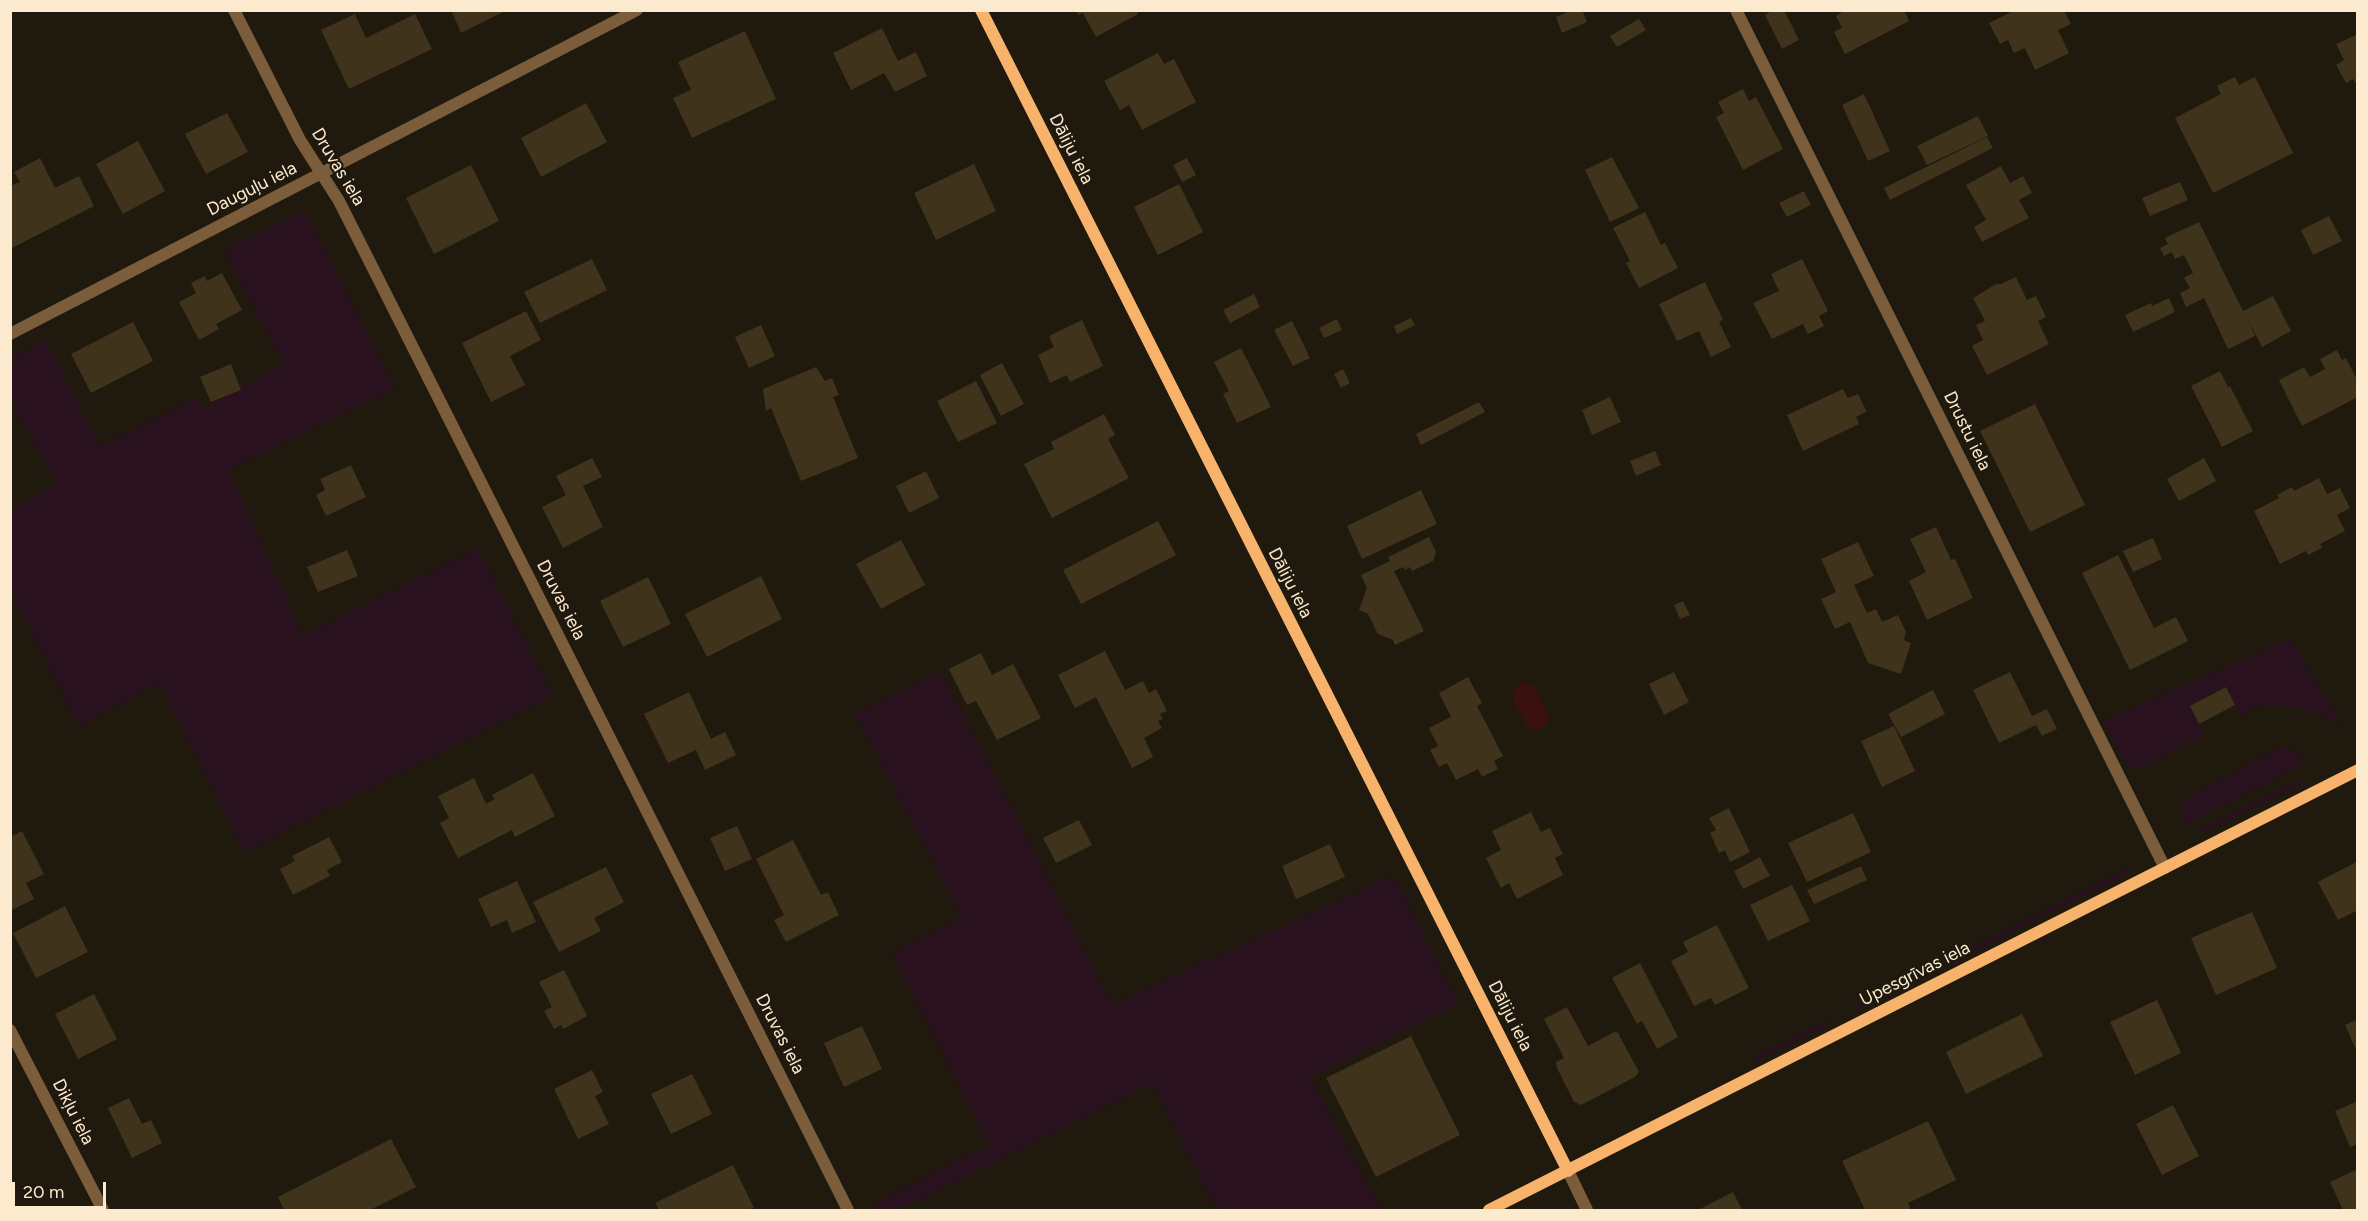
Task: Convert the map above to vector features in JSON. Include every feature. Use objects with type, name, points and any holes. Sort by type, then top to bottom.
[{"type":"street","name":"Druvas iela","points":[[234,10],[300,140],[339,201],[848,1210]]},
{"type":"street","name":"Dauguļu iela","points":[[10,334],[637,10]]},
{"type":"street","name":"Dāliju iela","points":[[981,10],[1568,1171]]},
{"type":"street","name":"Drustu iela","points":[[1736,10],[2165,868]]},
{"type":"street","name":"Upesgrīvas iela","points":[[1489,1210],[2358,770]]},
{"type":"street","name":"Dikļu iela","points":[[10,1029],[104,1210]]},
{"type":"street","points":[[1568,1171],[1587,1210]]},
{"type":"shaded area","points":[[304,210],[395,389],[228,470],[303,635],[478,549],[553,696],[244,852],[159,683],[79,726],[11,589],[11,508],[57,485],[11,400],[11,358],[46,341],[99,447],[196,398],[201,409],[284,365],[224,250]]},
{"type":"shaded area","points":[[2290,639],[2343,727],[2312,711],[2289,706],[2259,705],[2240,716],[2225,688],[2190,706],[2205,735],[2147,765],[2128,768],[2103,721]]},
{"type":"shaded area","points":[[941,671],[1112,1004],[1393,876],[1458,1004],[1310,1078],[1382,1210],[1217,1210],[1152,1084],[897,1210],[878,1210],[874,1203],[989,1145],[892,952],[962,918],[855,713]]},
{"type":"shaded area","points":[[1522,683],[1530,684],[1535,689],[1547,712],[1549,719],[1546,726],[1539,730],[1531,729],[1526,724],[1514,701],[1512,694],[1515,687]]},
{"type":"shaded area","points":[[2283,746],[2289,747],[2300,755],[2305,764],[2186,824],[2180,815],[2183,802],[2189,796]]},
{"type":"shaded area","points":[[2298,780],[2300,784],[2211,830],[2197,831]]},
{"type":"shaded area","points":[[2126,868],[2129,872],[1856,1011],[1854,1006]]},
{"type":"shaded area","points":[[1829,1019],[1831,1023],[1754,1062],[1752,1058]]},
{"type":"building","points":[[451,10],[507,10],[461,33]]},
{"type":"building","points":[[1076,10],[1136,10],[1138,14],[1096,37],[1083,13],[1078,15]]},
{"type":"building","points":[[1572,10],[1582,10],[1587,22],[1562,33],[1556,17]]},
{"type":"building","points":[[1773,10],[1784,10],[1799,40],[1782,49],[1765,15]]},
{"type":"building","points":[[1845,10],[1904,10],[1909,21],[1845,54],[1834,32],[1842,28],[1836,16]]},
{"type":"building","points":[[2015,10],[2064,10],[2071,24],[2058,30],[2069,53],[2035,70],[2025,48],[2014,53],[2008,40],[2000,44],[1989,23]]},
{"type":"building","points":[[355,14],[366,38],[415,14],[432,49],[349,89],[321,30]]},
{"type":"building","points":[[1639,19],[1646,30],[1617,47],[1610,36]]},
{"type":"building","points":[[882,28],[898,61],[916,52],[927,76],[895,92],[884,73],[851,90],[833,53]]},
{"type":"building","points":[[745,31],[776,99],[692,138],[673,98],[691,90],[678,62]]},
{"type":"building","points":[[2358,34],[2358,87],[2353,79],[2346,83],[2336,65],[2344,60],[2336,44]]},
{"type":"building","points":[[1158,53],[1164,64],[1174,59],[1196,102],[1142,130],[1129,105],[1120,110],[1104,81]]},
{"type":"building","points":[[2235,77],[2239,85],[2255,77],[2293,153],[2213,193],[2175,118],[2221,94],[2217,86]]},
{"type":"building","points":[[1743,89],[1749,101],[1756,97],[1783,149],[1743,170],[1716,117],[1724,113],[1718,102]]},
{"type":"building","points":[[1864,94],[1890,151],[1868,161],[1842,105]]},
{"type":"building","points":[[586,103],[607,142],[541,177],[521,138]]},
{"type":"building","points":[[227,113],[248,152],[206,174],[185,134]]},
{"type":"building","points":[[1978,116],[1988,136],[1927,165],[1917,146]]},
{"type":"building","points":[[1987,137],[1993,148],[1890,200],[1884,188]]},
{"type":"building","points":[[138,141],[165,191],[123,214],[96,164]]},
{"type":"building","points":[[1612,157],[1639,208],[1610,222],[1585,170]]},
{"type":"building","points":[[40,158],[55,188],[79,176],[94,206],[10,249],[10,186],[20,182],[14,172]]},
{"type":"building","points":[[1187,158],[1196,175],[1182,182],[1173,165]]},
{"type":"building","points":[[974,164],[996,211],[936,240],[914,193]]},
{"type":"building","points":[[471,165],[499,221],[434,254],[406,198]]},
{"type":"building","points":[[2001,166],[2010,183],[2023,176],[2032,193],[2019,200],[2029,218],[1982,242],[1974,227],[1986,220],[1966,185]]},
{"type":"building","points":[[2180,182],[2188,200],[2150,216],[2142,198]]},
{"type":"building","points":[[1179,184],[1203,232],[1158,255],[1134,207]]},
{"type":"building","points":[[1804,191],[1811,205],[1787,217],[1779,203]]},
{"type":"building","points":[[1645,212],[1661,245],[1665,243],[1678,268],[1639,288],[1626,263],[1630,261],[1613,228]]},
{"type":"building","points":[[2329,216],[2342,241],[2313,255],[2301,230]]},
{"type":"building","points":[[2199,222],[2243,311],[2273,296],[2291,331],[2262,347],[2248,320],[2255,336],[2228,349],[2204,298],[2186,307],[2180,293],[2190,288],[2184,278],[2193,273],[2184,255],[2175,259],[2172,252],[2164,256],[2160,248],[2168,244],[2165,238]]},
{"type":"building","points":[[592,259],[607,290],[540,323],[524,292]]},
{"type":"building","points":[[1802,259],[1828,311],[1819,316],[1824,326],[1808,334],[1803,324],[1772,339],[1753,303],[1779,291],[1771,274]]},
{"type":"building","points":[[222,273],[242,310],[216,324],[219,329],[199,340],[179,302],[196,293],[191,283],[205,276],[207,281]]},
{"type":"building","points":[[2016,277],[2027,300],[2036,296],[2046,317],[2038,321],[2049,344],[1987,375],[1972,346],[1983,340],[1976,325],[1985,321],[1973,298],[1996,284]]},
{"type":"building","points":[[1705,282],[1723,320],[1719,322],[1731,347],[1711,357],[1699,331],[1677,341],[1659,304]]},
{"type":"building","points":[[1254,294],[1260,307],[1230,323],[1223,310]]},
{"type":"building","points":[[2169,298],[2175,312],[2133,332],[2125,315],[2151,303],[2152,306]]},
{"type":"building","points":[[526,311],[541,340],[510,356],[525,385],[491,402],[462,343]]},
{"type":"building","points":[[1411,318],[1415,325],[1397,334],[1394,326]]},
{"type":"building","points":[[1337,319],[1342,330],[1324,338],[1319,328]]},
{"type":"building","points":[[1082,320],[1103,366],[1070,382],[1067,375],[1050,383],[1038,355],[1054,347],[1049,336]]},
{"type":"building","points":[[1292,321],[1310,358],[1293,366],[1274,330]]},
{"type":"building","points":[[133,322],[153,361],[91,393],[71,354]]},
{"type":"building","points":[[761,325],[775,356],[749,368],[735,337]]},
{"type":"building","points":[[1241,348],[1271,407],[1237,423],[1223,394],[1229,391],[1214,362]]},
{"type":"building","points":[[2337,350],[2342,360],[2346,358],[2358,382],[2358,397],[2302,426],[2279,380],[2304,367],[2310,377],[2325,369],[2320,359]]},
{"type":"building","points":[[1002,363],[1024,404],[1001,416],[980,375]]},
{"type":"building","points":[[231,364],[241,390],[211,402],[200,377]]},
{"type":"building","points":[[816,367],[825,381],[832,378],[839,395],[833,397],[858,458],[801,481],[771,408],[766,411],[763,389]]},
{"type":"building","points":[[1343,369],[1350,383],[1341,388],[1334,374]]},
{"type":"building","points":[[2220,371],[2253,431],[2222,447],[2191,386]]},
{"type":"building","points":[[976,381],[997,423],[958,442],[937,401]]},
{"type":"building","points":[[1843,389],[1848,398],[1858,394],[1866,410],[1856,417],[1859,424],[1803,451],[1787,415]]},
{"type":"building","points":[[1610,397],[1621,422],[1592,435],[1582,410]]},
{"type":"building","points":[[1479,402],[1485,412],[1421,445],[1416,434]]},
{"type":"building","points":[[2035,404],[2085,505],[2030,532],[1980,431]]},
{"type":"building","points":[[1104,414],[1115,435],[1108,439],[1129,478],[1052,518],[1024,464],[1054,449],[1051,442]]},
{"type":"building","points":[[1655,451],[1661,465],[1636,476],[1630,461]]},
{"type":"building","points":[[592,458],[602,477],[583,486],[603,527],[563,548],[542,507],[566,495],[556,476]]},
{"type":"building","points":[[2204,458],[2216,481],[2179,501],[2167,479]]},
{"type":"building","points":[[351,465],[366,497],[326,516],[316,495],[325,490],[320,479]]},
{"type":"building","points":[[926,471],[939,498],[909,513],[896,486]]},
{"type":"building","points":[[2319,478],[2327,494],[2340,488],[2350,508],[2337,515],[2345,531],[2320,544],[2322,548],[2308,555],[2306,551],[2280,564],[2254,511],[2279,498],[2277,495],[2292,487],[2294,491]]},
{"type":"building","points":[[1421,490],[1437,524],[1362,559],[1347,526]]},
{"type":"building","points":[[1158,521],[1176,555],[1081,604],[1063,570]]},
{"type":"building","points":[[1936,527],[1951,560],[1955,559],[1973,598],[1927,620],[1909,581],[1926,572],[1910,539]]},
{"type":"building","points":[[1429,537],[1436,552],[1433,561],[1412,571],[1410,567],[1405,570],[1403,567],[1394,571],[1424,631],[1395,645],[1393,640],[1378,634],[1368,614],[1359,610],[1367,588],[1361,575],[1390,561],[1388,557]]},
{"type":"building","points":[[2153,538],[2162,559],[2133,572],[2123,551]]},
{"type":"building","points":[[901,540],[925,585],[881,609],[856,564]]},
{"type":"building","points":[[1858,542],[1874,576],[1854,585],[1867,613],[1876,609],[1882,622],[1898,615],[1906,632],[1904,640],[1911,643],[1901,674],[1868,663],[1850,622],[1835,629],[1821,599],[1836,592],[1821,559]]},
{"type":"building","points":[[347,550],[358,576],[318,592],[307,567]]},
{"type":"building","points":[[2118,555],[2154,628],[2176,617],[2188,641],[2130,670],[2082,573]]},
{"type":"building","points":[[761,576],[782,619],[707,657],[685,614]]},
{"type":"building","points":[[648,577],[671,624],[623,647],[600,601]]},
{"type":"building","points":[[1683,601],[1690,615],[1680,619],[1674,605]]},
{"type":"building","points":[[1105,651],[1125,690],[1143,681],[1149,693],[1156,689],[1167,711],[1160,714],[1163,719],[1158,721],[1162,728],[1144,738],[1153,757],[1132,768],[1096,697],[1075,708],[1058,675]]},
{"type":"building","points":[[981,653],[992,675],[1013,664],[1041,718],[997,740],[976,701],[967,705],[949,669]]},
{"type":"building","points":[[1674,672],[1689,702],[1664,715],[1649,684]]},
{"type":"building","points":[[2010,672],[2032,716],[2047,709],[2057,729],[2042,736],[2036,725],[1999,743],[1973,690]]},
{"type":"building","points":[[1468,677],[1482,703],[1477,706],[1503,756],[1494,761],[1498,769],[1482,777],[1478,769],[1456,780],[1447,763],[1439,767],[1430,750],[1438,746],[1429,728],[1451,717],[1439,693]]},
{"type":"building","points":[[2226,687],[2235,705],[2199,724],[2190,706]]},
{"type":"building","points":[[1933,690],[1945,714],[1901,737],[1888,714]]},
{"type":"building","points":[[689,692],[711,739],[725,732],[736,755],[705,770],[696,750],[668,763],[644,714]]},
{"type":"building","points":[[1894,726],[1915,771],[1882,787],[1861,741]]},
{"type":"building","points":[[533,773],[555,816],[515,837],[512,830],[458,858],[440,823],[449,818],[438,796],[474,778],[486,804],[495,799],[492,795]]},
{"type":"building","points":[[1729,808],[1750,852],[1730,862],[1725,850],[1719,853],[1710,833],[1716,830],[1709,818]]},
{"type":"building","points":[[1531,812],[1541,832],[1550,828],[1563,854],[1555,858],[1563,875],[1517,899],[1509,883],[1501,888],[1486,858],[1501,850],[1492,831]]},
{"type":"building","points":[[1853,813],[1871,852],[1807,882],[1788,843]]},
{"type":"building","points":[[1079,820],[1092,845],[1056,863],[1043,838]]},
{"type":"building","points":[[737,826],[752,859],[725,871],[710,838]]},
{"type":"building","points":[[22,831],[44,874],[26,883],[34,899],[10,911],[10,837]]},
{"type":"building","points":[[329,837],[342,862],[327,870],[330,876],[293,895],[280,869],[295,861],[292,856]]},
{"type":"building","points":[[793,840],[821,895],[828,892],[839,915],[786,942],[774,920],[784,915],[756,859]]},
{"type":"building","points":[[1330,844],[1345,877],[1296,899],[1282,866]]},
{"type":"building","points":[[1760,857],[1770,876],[1743,889],[1734,871]]},
{"type":"building","points":[[2358,861],[2358,910],[2338,920],[2318,882]]},
{"type":"building","points":[[1861,866],[1867,880],[1814,904],[1807,890]]},
{"type":"building","points":[[606,867],[624,902],[594,918],[601,931],[559,952],[533,902]]},
{"type":"building","points":[[517,881],[536,922],[512,933],[507,920],[491,927],[478,899]]},
{"type":"building","points":[[1792,885],[1810,921],[1768,941],[1750,905]]},
{"type":"building","points":[[65,906],[88,952],[36,978],[13,933]]},
{"type":"building","points":[[2252,912],[2277,968],[2216,995],[2191,938]]},
{"type":"building","points":[[1717,925],[1749,988],[1715,1005],[1711,998],[1694,1006],[1671,961],[1688,952],[1683,942]]},
{"type":"building","points":[[1640,963],[1678,1037],[1657,1049],[1642,1021],[1637,1024],[1612,978]]},
{"type":"building","points":[[564,970],[587,1016],[563,1029],[561,1025],[554,1029],[544,1011],[552,1007],[539,982]]},
{"type":"building","points":[[94,994],[117,1039],[78,1059],[55,1014]]},
{"type":"building","points":[[2157,1000],[2181,1053],[2135,1075],[2110,1022]]},
{"type":"building","points":[[1567,1007],[1588,1046],[1614,1032],[1618,1033],[1639,1072],[1635,1077],[1581,1105],[1574,1102],[1557,1068],[1556,1062],[1564,1058],[1544,1019]]},
{"type":"building","points":[[2022,1014],[2043,1056],[1966,1094],[1946,1052]]},
{"type":"building","points":[[2358,1019],[2358,1054],[2345,1025]]},
{"type":"building","points":[[862,1026],[882,1069],[844,1087],[824,1043]]},
{"type":"building","points":[[1411,1036],[1460,1135],[1376,1177],[1326,1078]]},
{"type":"building","points":[[592,1070],[603,1092],[595,1096],[609,1124],[578,1139],[554,1089]]},
{"type":"building","points":[[692,1074],[712,1114],[671,1134],[651,1094]]},
{"type":"building","points":[[129,1098],[142,1124],[151,1120],[162,1143],[132,1158],[108,1108]]},
{"type":"building","points":[[2358,1101],[2358,1144],[2350,1147],[2335,1111]]},
{"type":"building","points":[[2173,1105],[2199,1156],[2162,1175],[2136,1124]]},
{"type":"building","points":[[1928,1121],[1956,1180],[1908,1203],[1911,1210],[1865,1210],[1842,1161]]},
{"type":"building","points":[[391,1139],[416,1187],[370,1210],[284,1210],[278,1197]]},
{"type":"building","points":[[733,1165],[754,1208],[748,1210],[659,1210],[655,1203]]},
{"type":"building","points":[[2358,1169],[2358,1210],[2343,1210],[2330,1182]]},
{"type":"building","points":[[1733,1192],[1742,1210],[1698,1210]]}]
